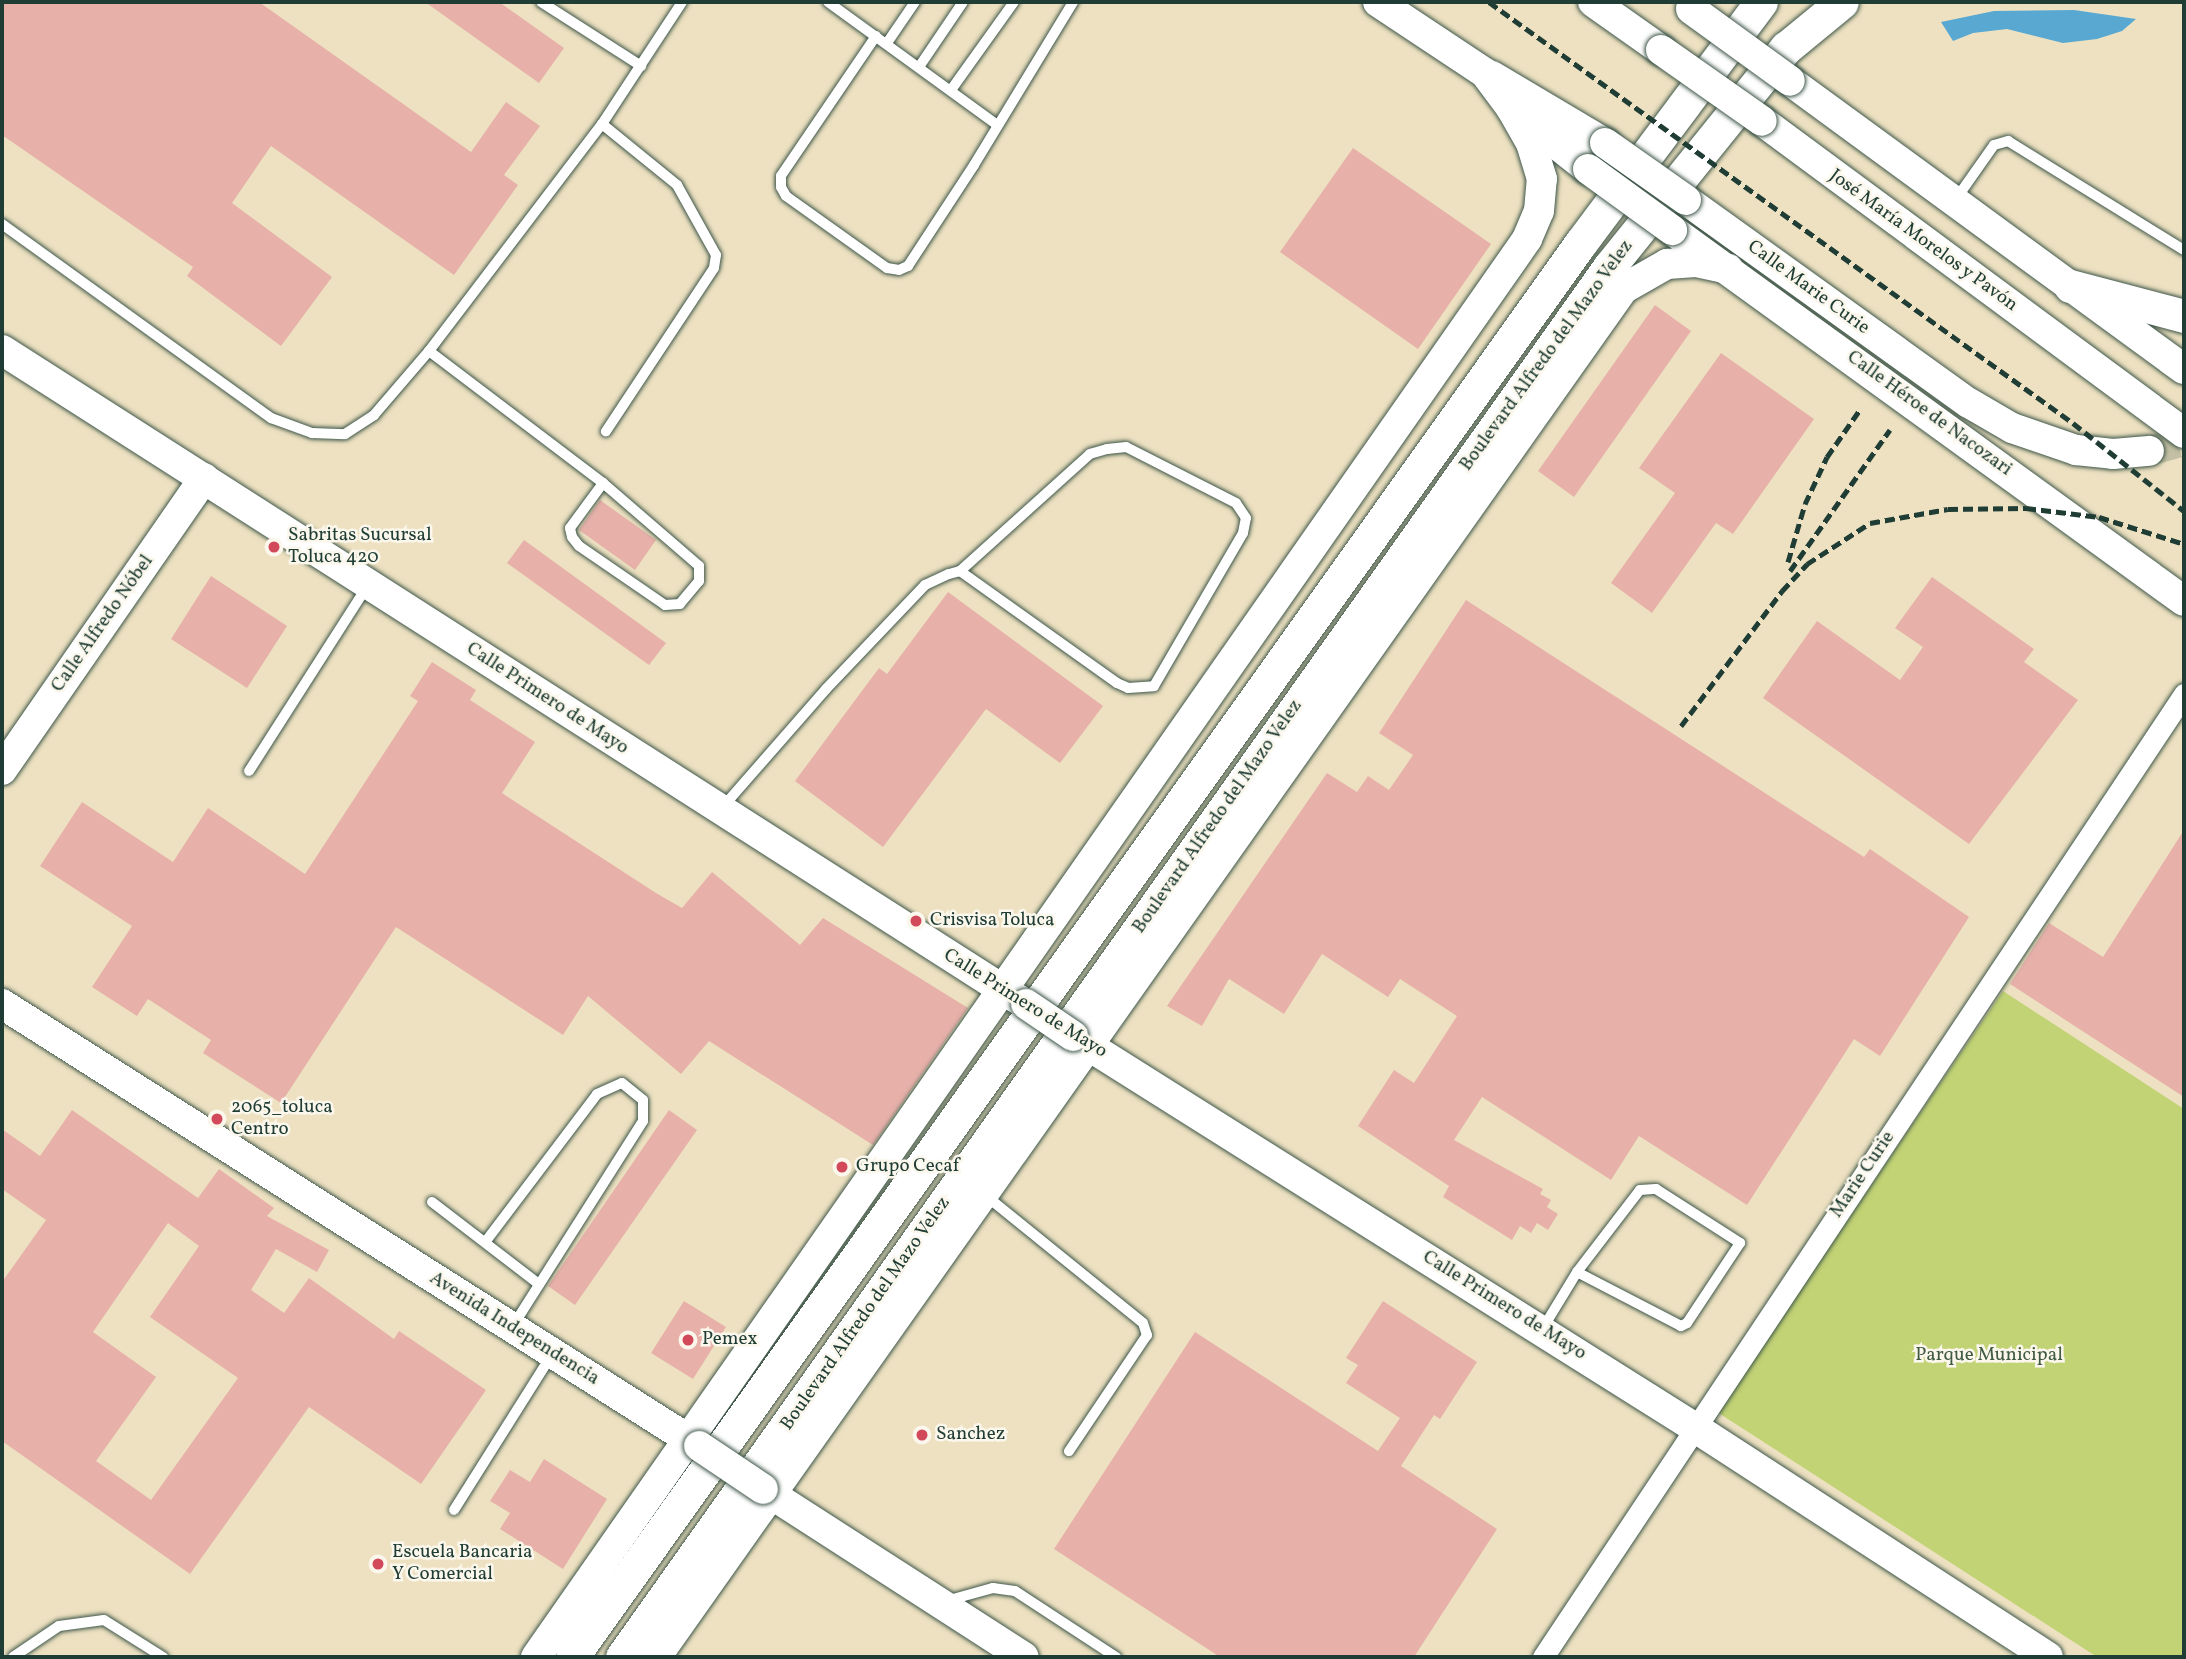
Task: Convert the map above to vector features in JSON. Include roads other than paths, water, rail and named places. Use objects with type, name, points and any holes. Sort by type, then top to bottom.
[{"type":"main road","name":"Calle Marie Curie","points":[[1378,2],[1485,73],[1605,144],[1969,403],[2012,428],[2076,450],[2113,454],[2149,451]]},
{"type":"main road","name":"José María Morelos y Pavón","points":[[1593,2],[1762,121],[2184,433]]},
{"type":"main road","name":"Boulevard Alfredo del Mazo Velez","points":[[572,1657],[1580,244],[1761,2]]},
{"type":"main road","name":"Boulevard Alfredo del Mazo Velez","points":[[622,1657],[1609,267],[1786,48],[1842,2]]},
{"type":"main road","points":[[1687,6],[2184,369]]},
{"type":"main road","points":[[536,1657],[1015,998],[1527,239],[1539,211],[1542,179],[1531,143],[1511,108],[1485,73]]},
{"type":"main road","name":"Calle Héroe de Nacozari","points":[[1511,108],[1588,169],[2184,601]]},
{"type":"main road","name":"Boulevard Alfredo del Mazo Velez","points":[[656,1657],[767,1492],[1068,1080],[1081,1040],[1622,289],[1667,264],[1696,262],[1728,269]]},
{"type":"main road","points":[[2070,286],[2184,316]]},
{"type":"main road","name":"Calle Primero de Mayo","points":[[2,350],[369,583],[719,811],[1694,1427],[2048,1657]]},
{"type":"main road","name":"Calle Alfredo Nóbel","points":[[2,771],[204,478]]},
{"type":"main road","name":"Avenida Independencia","points":[[2,1004],[694,1443],[1024,1657]]},
{"type":"street","name":"Marie Curie","points":[[1543,1657],[2184,694]]},
{"type":"lane","points":[[541,2],[641,66]]},
{"type":"lane","points":[[2,224],[271,418],[312,433],[345,434],[374,415],[429,351],[602,124],[682,2]]},
{"type":"lane","points":[[828,2],[996,124]]},
{"type":"lane","points":[[843,12],[850,2]]},
{"type":"lane","points":[[887,43],[915,2]]},
{"type":"lane","points":[[919,67],[963,2]]},
{"type":"lane","points":[[951,90],[1014,2]]},
{"type":"lane","points":[[876,36],[781,176],[786,197],[887,268],[908,266],[1073,2]]},
{"type":"lane","points":[[602,124],[677,185],[716,255],[714,268],[606,431]]},
{"type":"lane","points":[[1954,201],[1994,145],[2008,141],[2184,250]]},
{"type":"lane","points":[[429,351],[603,483],[699,566],[699,581],[680,604],[665,605],[579,547],[572,537],[570,528],[603,483]]},
{"type":"lane","points":[[719,811],[925,585],[960,571],[1090,454],[1126,447],[1236,503],[1246,518],[1243,533],[1154,685],[1139,689],[1117,683],[960,571]]},
{"type":"lane","points":[[249,771],[369,583]]},
{"type":"lane","points":[[486,1241],[597,1094],[622,1083],[643,1100],[643,1121],[512,1328]]},
{"type":"lane","points":[[1542,1330],[1577,1272],[1640,1190],[1647,1187],[1700,1214],[1741,1243],[1687,1323],[1681,1326],[1577,1272]]},
{"type":"lane","points":[[985,1195],[1143,1323],[1147,1335],[1069,1451]]},
{"type":"lane","points":[[432,1202],[539,1284]]},
{"type":"lane","points":[[453,1510],[552,1354]]},
{"type":"lane","points":[[940,1603],[993,1588],[1015,1591],[1115,1657]]},
{"type":"lane","points":[[13,1657],[59,1626],[104,1620],[163,1657]]},
{"type":"water","points":[[2074,10],[2136,19],[2122,31],[2097,39],[2063,43],[2007,29],[1973,33],[1953,41],[1941,22],[1994,11]]},
{"type":"tunnel","points":[[2149,451],[2184,441]]},
{"type":"railway","points":[[1489,2],[2073,423],[2184,511]]},
{"type":"railway","points":[[1788,562],[1805,504],[1827,457],[1859,411]]},
{"type":"railway","points":[[1790,571],[1890,430]]},
{"type":"railway","points":[[1681,726],[1782,591],[1807,564],[1870,523],[1948,509],[2026,508],[2099,517],[2184,544]]},
{"type":"place","name":"Sabritas Sucursal Toluca 420","points":[[274,547]]},
{"type":"place","name":"Crisvisa Toluca","points":[[916,921]]},
{"type":"place","name":"2065_toluca Centro","points":[[217,1119]]},
{"type":"place","name":"Grupo Cecaf","points":[[842,1167]]},
{"type":"place","name":"Pemex","points":[[688,1340]]},
{"type":"place","name":"Sanchez","points":[[922,1435]]},
{"type":"place","name":"Escuela Bancaria Y Comercial","points":[[378,1564]]},
{"type":"park label","name":"Parque Municipal","points":[[1989,1356]]}]
